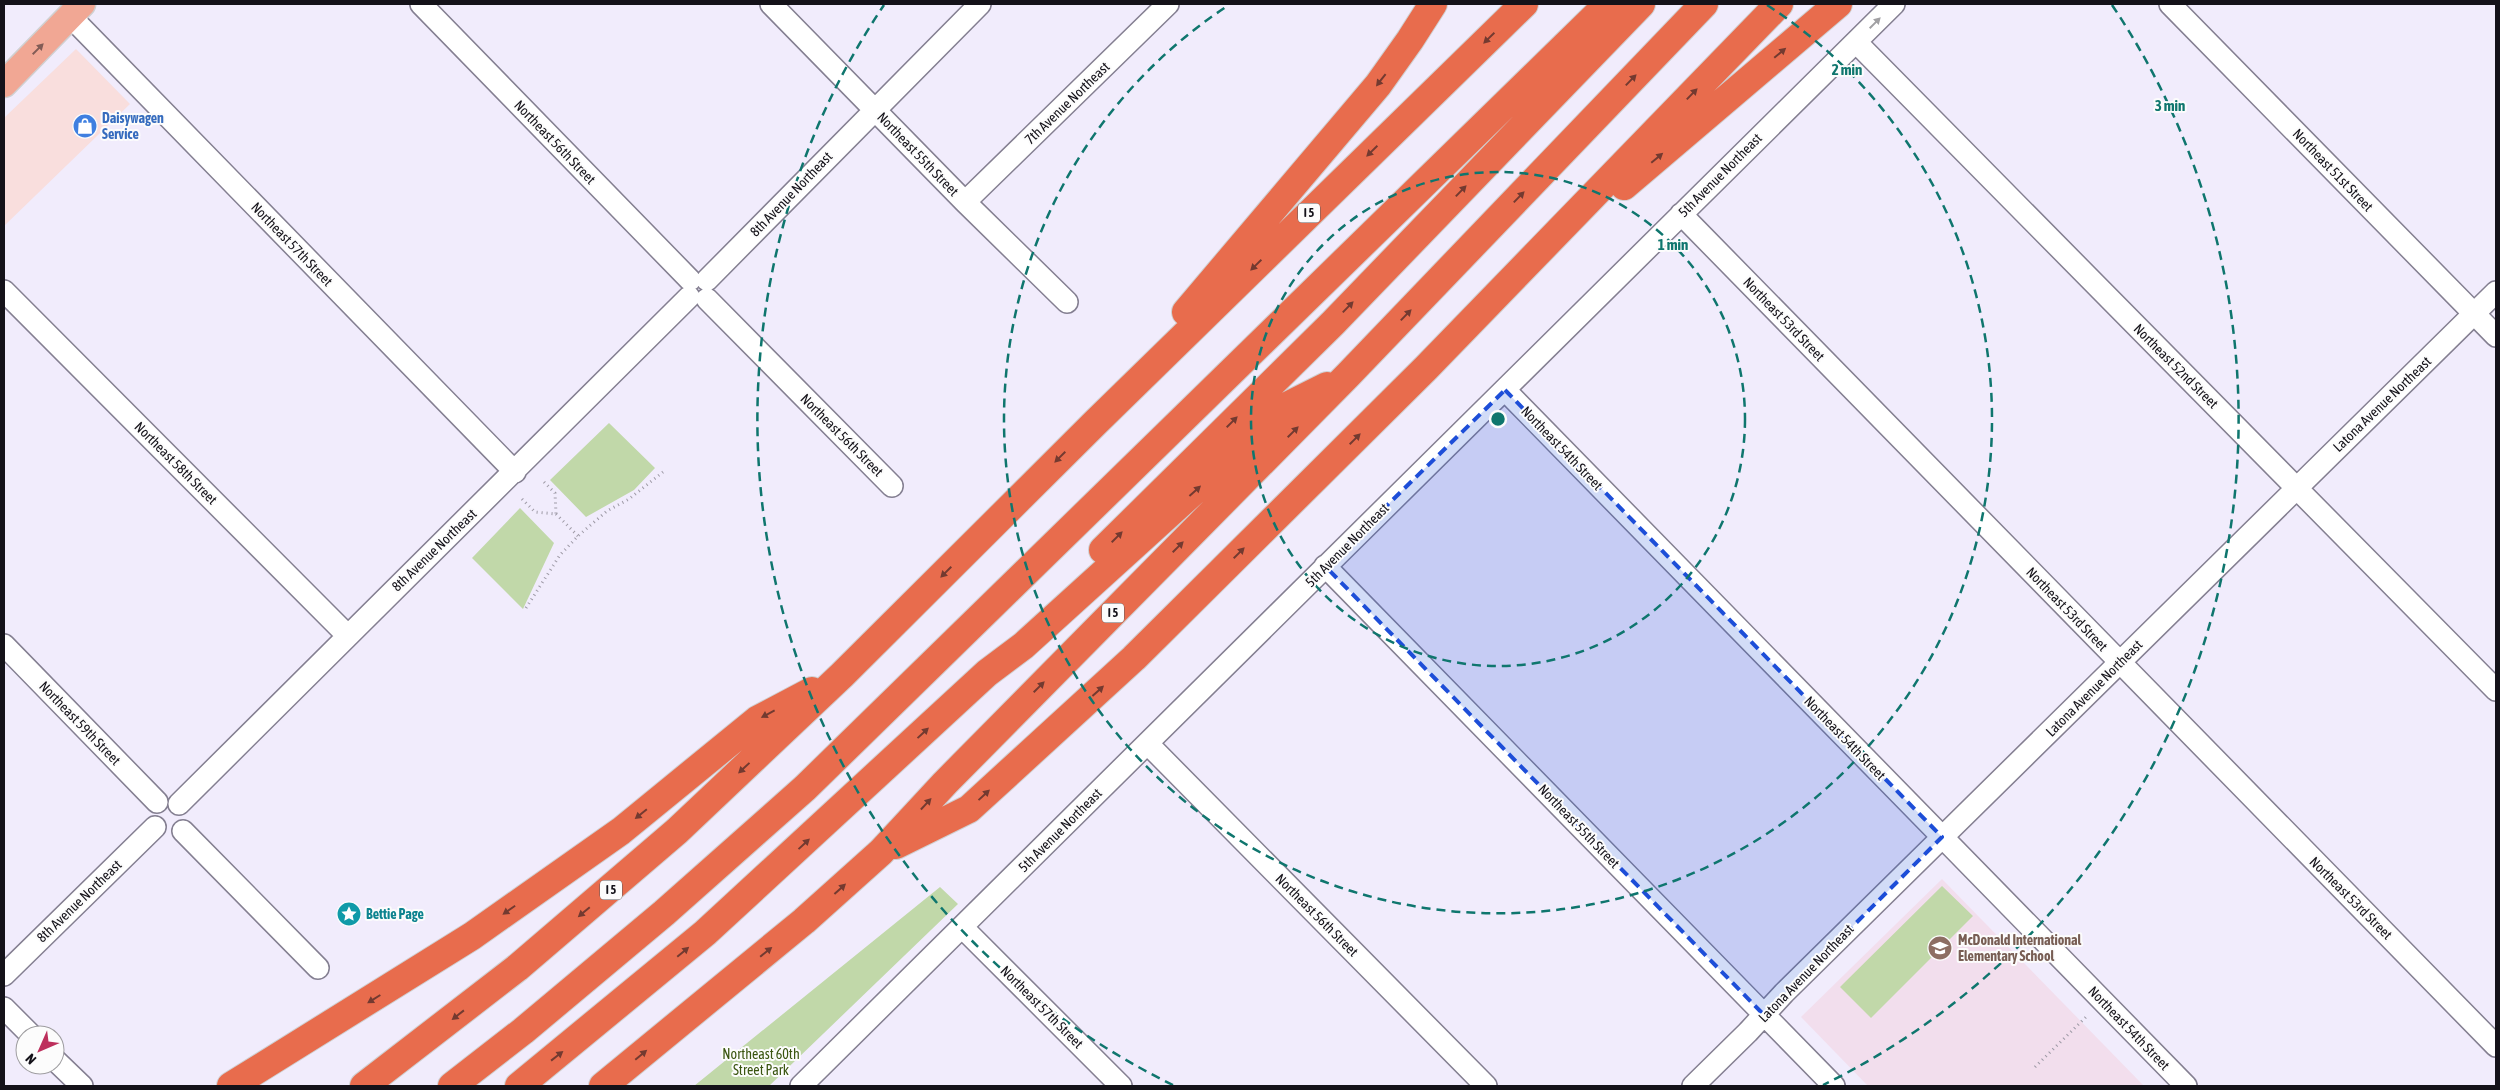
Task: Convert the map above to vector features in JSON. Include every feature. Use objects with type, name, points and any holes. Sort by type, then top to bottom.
[{"type":"highway","points":[[1095,423],[1284,193],[1378,85],[1433,4]]},
{"type":"highway","name":"I 5","points":[[364,1086],[502,980],[677,831],[842,675],[1095,423],[1524,4]]},
{"type":"highway","points":[[452,1086],[524,1031],[664,914],[812,781],[1608,4]]},
{"type":"highway","points":[[987,673],[1018,635],[1333,323],[1641,4]]},
{"type":"highway","name":"I 5","points":[[603,1086],[804,921],[881,852],[944,784],[1348,375],[1704,4]]},
{"type":"highway","points":[[881,852],[969,809],[1134,658],[1426,368],[1779,4]]},
{"type":"highway","points":[[1426,368],[1587,218],[1838,4]]},
{"type":"highway","points":[[519,1086],[712,927],[987,673],[1023,646],[1290,405],[1348,375]]},
{"type":"highway","points":[[231,1086],[472,936],[621,831],[757,720],[842,675]]},
{"type":"main road","points":[[4,84],[76,10]]},
{"type":"street","name":"Northeast 56th Street","points":[[420,4],[892,486]]},
{"type":"street","name":"8th Avenue Northeast","points":[[179,804],[515,472],[980,4]]},
{"type":"street","name":"7th Avenue Northeast","points":[[966,202],[1168,4]]},
{"type":"street","name":"5th Avenue Northeast","points":[[801,1086],[1894,4]]},
{"type":"street","name":"Northeast 51st Street","points":[[2170,4],[2496,336]]},
{"type":"street","name":"Northeast 55th Street","points":[[781,7],[875,109],[1067,302]]},
{"type":"street","name":"Northeast 57th Street","points":[[76,10],[515,472]]},
{"type":"street","name":"Northeast 52nd Street","points":[[1856,42],[2496,690]]},
{"type":"street","name":"Northeast 53rd Street","points":[[1681,214],[2496,1046]]},
{"type":"street","name":"Northeast 58th Street","points":[[4,291],[347,636]]},
{"type":"street","name":"Latona Avenue Northeast","points":[[1693,1086],[1784,993],[2496,292]]},
{"type":"street","name":"Northeast 54th Street","points":[[1505,390],[2186,1086]]},
{"type":"street","name":"Northeast 55th Street","points":[[1325,566],[1834,1086]]},
{"type":"street","name":"Northeast 59th Street","points":[[4,644],[157,802]]},
{"type":"street","name":"Northeast 56th Street","points":[[1148,744],[1486,1086]]},
{"type":"street","points":[[166,798],[179,804],[186,812],[186,825],[183,831],[171,836],[162,833],[155,827],[150,814],[152,808],[157,802],[166,798]]},
{"type":"street","name":"8th Avenue Northeast","points":[[4,975],[155,827]]},
{"type":"street","points":[[183,831],[318,968]]},
{"type":"street","name":"Northeast 57th Street","points":[[962,927],[1121,1086]]},
{"type":"street","points":[[4,1008],[21,1025]]},
{"type":"street","points":[[65,1070],[82,1086]]},
{"type":"path","points":[[526,608],[560,554],[578,536],[608,510],[629,499],[663,472]]},
{"type":"path","points":[[542,480],[555,493],[556,514]]},
{"type":"path","points":[[522,500],[535,512],[556,514],[578,536]]},
{"type":"path","points":[[2035,1067],[2086,1017]]},
{"type":"highlighted area","points":[[1505,390],[1942,837],[1764,1015],[1325,566]]},
{"type":"shaded area","points":[[76,49],[130,104],[4,226],[4,118]]},
{"type":"shaded area","name":"McDonald International Elementary School","points":[[1942,879],[2144,1086],[1868,1086],[1801,1017]]},
{"type":"green space","points":[[609,423],[655,468],[634,490],[586,517],[550,480]]},
{"type":"green space","points":[[520,508],[554,543],[523,609],[472,558]]},
{"type":"green space","points":[[1942,886],[1973,916],[1871,1018],[1840,987]]},
{"type":"green space","name":"Northeast 60th Street Park","points":[[940,887],[958,904],[769,1086],[694,1086]]},
{"type":"place","name":"Daisywagen Service","points":[[85,126]]},
{"type":"place","name":"Bettie Page","points":[[349,914]]},
{"type":"place","name":"McDonald International Elementary School","points":[[1940,948]]}]
